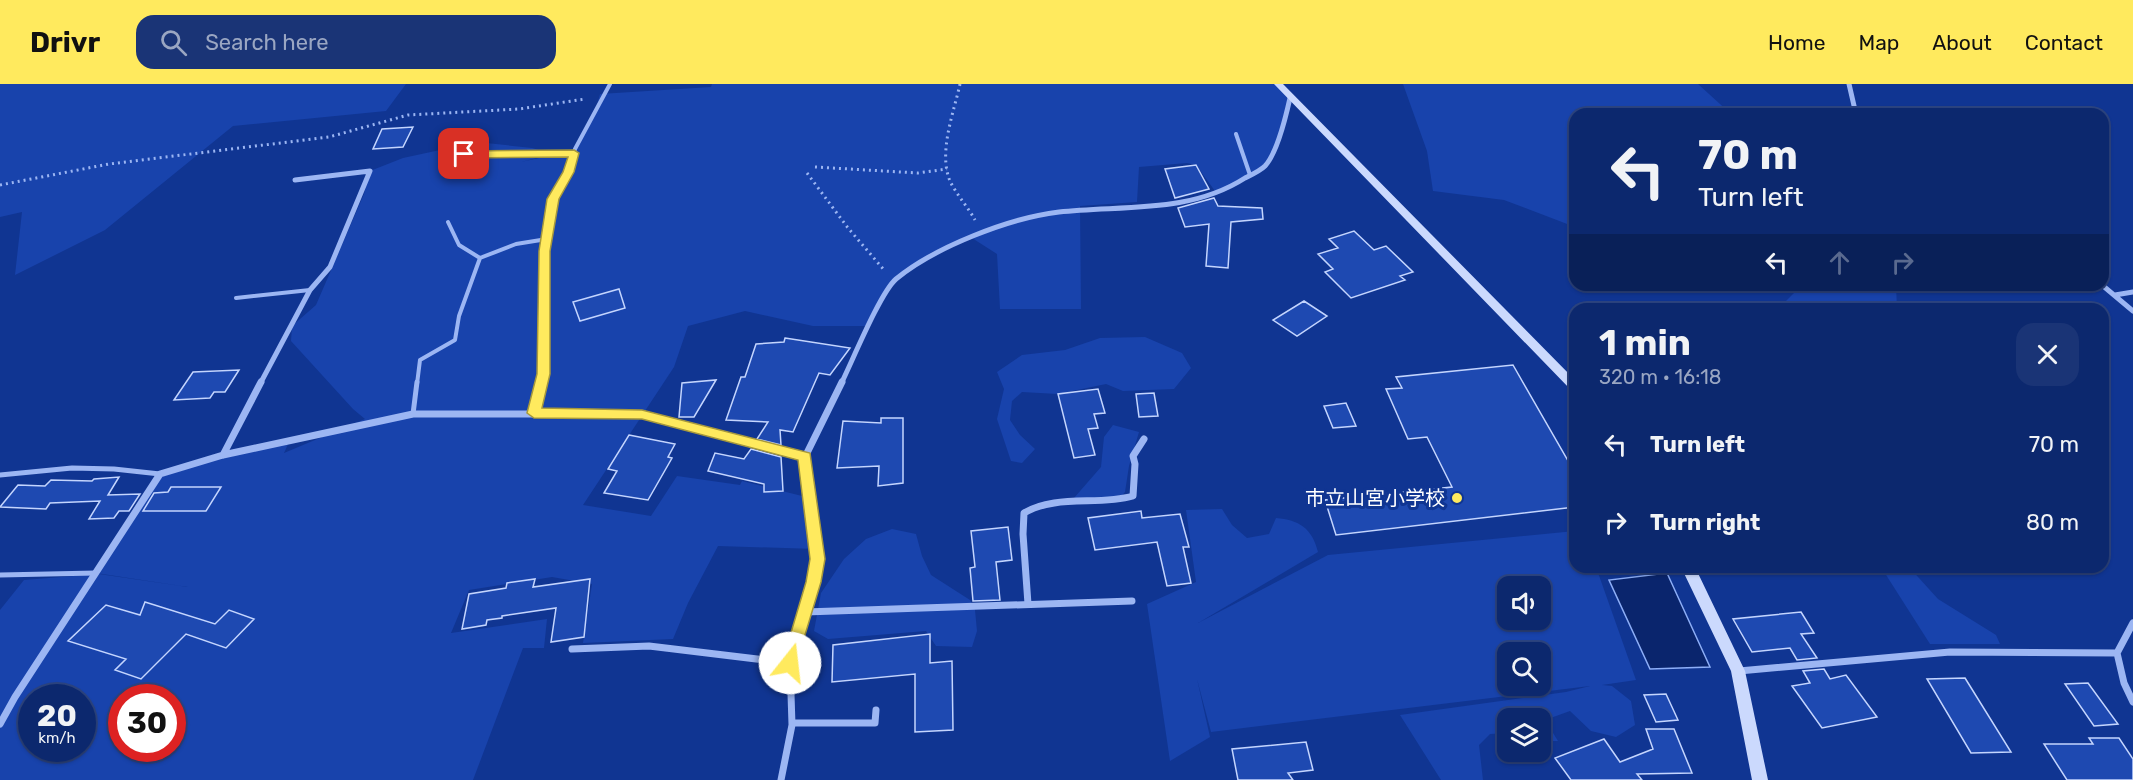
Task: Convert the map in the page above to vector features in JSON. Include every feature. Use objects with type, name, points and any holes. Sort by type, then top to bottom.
[{"type":"street","points":[[1278,84],[1569,381]]},
{"type":"street","points":[[1848,84],[1854,108]]},
{"type":"street","points":[[781,780],[792,723],[790,663],[817,559],[805,457],[876,312],[894,281],[931,255],[1014,221],[1059,212],[1131,208],[1194,200],[1230,188],[1265,166],[1283,128],[1290,98]]},
{"type":"street","points":[[223,455],[310,290],[330,267],[370,171],[295,180]]},
{"type":"street","points":[[2109,290],[2133,311]]},
{"type":"street","points":[[2115,295],[2133,292]]},
{"type":"street","points":[[0,724],[15,697],[160,474],[223,455],[413,414],[642,414],[805,457]]},
{"type":"street","points":[[1028,604],[1023,534],[1024,513],[1030,509],[1056,503],[1110,501],[1133,496],[1135,464],[1133,456],[1144,439]]},
{"type":"street","points":[[1691,573],[1738,671],[1760,780]]},
{"type":"street","points":[[805,612],[1132,601]]},
{"type":"street","points":[[2133,623],[2117,653],[2124,683],[2133,702]]},
{"type":"street","points":[[572,649],[649,646],[790,663]]},
{"type":"street","points":[[1738,671],[1950,652],[2117,653]]},
{"type":"street","points":[[792,723],[875,723],[876,710]]},
{"type":"lane","points":[[534,413],[544,374],[543,313],[547,239],[553,199],[610,84]]},
{"type":"lane","points":[[1236,134],[1250,176]]},
{"type":"lane","points":[[464,154],[574,153]]},
{"type":"lane","points":[[448,222],[459,244],[480,258]]},
{"type":"lane","points":[[413,414],[420,360],[455,340],[459,316],[480,258],[516,244],[547,239]]},
{"type":"lane","points":[[236,297],[310,290]]},
{"type":"lane","points":[[0,475],[72,468],[114,469],[160,474]]},
{"type":"lane","points":[[0,575],[96,573]]},
{"type":"path","points":[[960,84],[947,143],[947,169],[950,181],[984,233]]},
{"type":"path","points":[[0,185],[39,174],[142,157],[219,152],[329,136],[391,117],[440,112],[493,111],[582,100],[605,94]]},
{"type":"path","points":[[815,166],[918,174],[947,169]]},
{"type":"path","points":[[807,173],[848,228],[894,281]]},
{"type":"shaded area","points":[[0,84],[406,84],[386,111],[233,126],[105,230],[15,275],[22,212],[0,217]]},
{"type":"shaded area","points":[[712,84],[1275,84],[1290,98],[1284,124],[1271,158],[1262,169],[1250,176],[1215,191],[1196,165],[1187,163],[1139,167],[1137,202],[1080,206],[1081,309],[1000,309],[997,254],[972,238],[932,252],[892,281],[866,326],[813,326],[745,311],[688,326],[674,367],[583,505],[651,516],[677,476],[740,485],[742,481],[806,497],[816,549],[718,546],[688,603],[673,639],[583,643],[592,584],[552,577],[469,590],[451,633],[547,619],[544,648],[523,648],[473,780],[0,780],[0,610],[24,580],[99,574],[188,587],[96,573],[160,474],[290,440],[284,453],[365,419],[353,409],[291,341],[292,326],[316,305],[364,194],[370,171],[403,158],[477,142],[532,148],[552,154],[521,162],[575,150],[563,181],[581,136],[594,116],[600,94],[711,87]]},
{"type":"shaded area","points":[[1403,84],[1698,84],[1724,108],[1569,108],[1569,225],[1504,200],[1433,191],[1427,151]]},
{"type":"shaded area","points":[[1796,291],[1896,291],[1897,303],[1784,303]]},
{"type":"shaded area","points":[[1145,337],[1182,353],[1191,368],[1174,389],[1123,391],[1106,384],[1058,394],[1022,392],[1012,401],[1010,420],[1020,435],[1035,449],[1022,463],[1011,461],[997,419],[1004,389],[997,372],[1022,355],[1065,350],[1100,338]]},
{"type":"shaded area","points":[[1113,425],[1139,432],[1129,466],[1125,492],[1118,500],[1074,498],[1101,467],[1104,437]]},
{"type":"shaded area","points":[[1222,509],[1232,525],[1247,538],[1269,534],[1276,518],[1298,523],[1308,531],[1318,552],[1198,623],[1328,555],[1569,532],[1569,573],[1598,573],[1636,680],[1602,685],[1612,686],[1631,701],[1635,725],[1616,737],[1591,731],[1570,711],[1551,718],[1551,708],[1497,708],[1497,734],[1490,734],[1479,745],[1483,780],[1441,780],[1400,715],[1551,696],[1551,694],[1590,686],[1551,691],[1551,642],[1497,642],[1497,696],[1508,696],[1211,732],[1197,679],[1210,737],[1170,761],[1147,604],[1196,582],[1186,510]]},
{"type":"shaded area","points":[[892,529],[916,534],[922,556],[931,575],[970,600],[975,610],[977,631],[972,647],[936,646],[926,631],[828,639],[814,631],[821,593],[844,559],[866,539]]},
{"type":"shaded area","points":[[1667,573],[1710,667],[1650,669],[1609,580]]},
{"type":"shaded area","points":[[1885,573],[1914,573],[1938,599],[1996,635],[2000,644],[1930,644]]},
{"type":"shaded area","points":[[1551,730],[1558,741],[1551,741]]},
{"type":"building","points":[[413,127],[403,147],[373,149],[382,129]]},
{"type":"building","points":[[1196,165],[1209,189],[1175,198],[1165,169]]},
{"type":"building","points":[[1214,198],[1218,206],[1262,208],[1263,219],[1231,222],[1228,268],[1206,266],[1209,224],[1185,227],[1178,208]]},
{"type":"building","points":[[1354,231],[1374,250],[1386,246],[1413,272],[1400,276],[1405,280],[1351,298],[1325,272],[1333,269],[1318,254],[1338,248],[1329,239]]},
{"type":"building","points":[[619,289],[625,308],[580,321],[573,302]]},
{"type":"building","points":[[1304,301],[1327,316],[1297,336],[1273,320]]},
{"type":"building","points":[[785,338],[850,348],[830,375],[819,373],[793,432],[780,430],[781,445],[757,439],[768,422],[726,420],[741,377],[745,377],[756,344],[784,342]]},
{"type":"building","points":[[1513,365],[1569,463],[1569,508],[1336,535],[1325,500],[1452,487],[1427,437],[1408,439],[1386,389],[1402,388],[1396,377]]},
{"type":"building","points":[[239,370],[225,392],[214,392],[210,398],[174,400],[193,372]]},
{"type":"building","points":[[716,380],[694,417],[679,417],[682,383]]},
{"type":"building","points":[[1098,389],[1105,413],[1094,414],[1098,428],[1088,429],[1095,455],[1074,458],[1058,394]]},
{"type":"building","points":[[1154,393],[1158,416],[1139,417],[1136,394]]},
{"type":"building","points":[[1346,403],[1356,426],[1333,428],[1324,406]]},
{"type":"building","points":[[881,418],[903,418],[903,483],[878,486],[879,466],[837,468],[843,421],[881,423]]},
{"type":"building","points":[[629,435],[675,444],[668,457],[672,458],[648,500],[604,493],[617,471],[608,469]]},
{"type":"building","points":[[751,449],[781,457],[783,491],[764,492],[764,484],[708,471],[715,453],[744,459]]},
{"type":"building","points":[[119,477],[108,495],[140,494],[129,511],[119,511],[114,518],[89,519],[100,501],[50,503],[46,509],[0,507],[18,485],[45,486],[51,480],[92,481]]},
{"type":"building","points":[[171,487],[221,487],[206,511],[143,511],[154,493],[168,492]]},
{"type":"building","points":[[1141,511],[1142,518],[1180,514],[1189,547],[1183,547],[1191,583],[1167,586],[1157,542],[1095,550],[1088,518]]},
{"type":"building","points":[[1008,527],[1012,560],[996,562],[1000,600],[973,601],[970,568],[975,567],[971,531]]},
{"type":"building","points":[[535,579],[533,587],[590,579],[584,637],[551,642],[556,608],[502,616],[502,618],[487,620],[486,625],[462,629],[469,594],[506,588],[507,583]]},
{"type":"building","points":[[145,602],[215,624],[229,610],[254,619],[226,648],[186,634],[141,679],[115,670],[126,659],[68,641],[106,605],[140,615]]},
{"type":"building","points":[[1801,612],[1814,633],[1801,634],[1817,658],[1797,660],[1790,648],[1752,652],[1733,619]]},
{"type":"building","points":[[930,634],[930,663],[952,661],[953,730],[915,732],[915,674],[832,682],[833,645]]},
{"type":"building","points":[[1824,669],[1830,679],[1846,675],[1877,717],[1822,728],[1792,686],[1810,683],[1803,671]]},
{"type":"building","points":[[1965,678],[2011,752],[1971,753],[1927,679]]},
{"type":"building","points":[[2088,683],[2118,724],[2094,726],[2065,684]]},
{"type":"building","points":[[1666,694],[1678,720],[1656,722],[1644,695]]},
{"type":"building","points":[[1646,729],[1674,729],[1692,773],[1637,774],[1642,780],[1571,780],[1555,758],[1604,739],[1620,762],[1653,749]]},
{"type":"building","points":[[2089,738],[2119,738],[2133,759],[2133,780],[2067,780],[2044,744],[2093,744]]},
{"type":"building","points":[[1306,742],[1313,770],[1288,773],[1293,780],[1238,780],[1232,749]]},
{"type":"place","name":"市立山宮小学校","points":[[1457,498]]},
{"type":"route","points":[[464,154],[574,153],[568,172],[553,199],[545,251],[544,374],[534,413],[642,414],[805,457],[817,559],[813,582],[790,663]]}]
